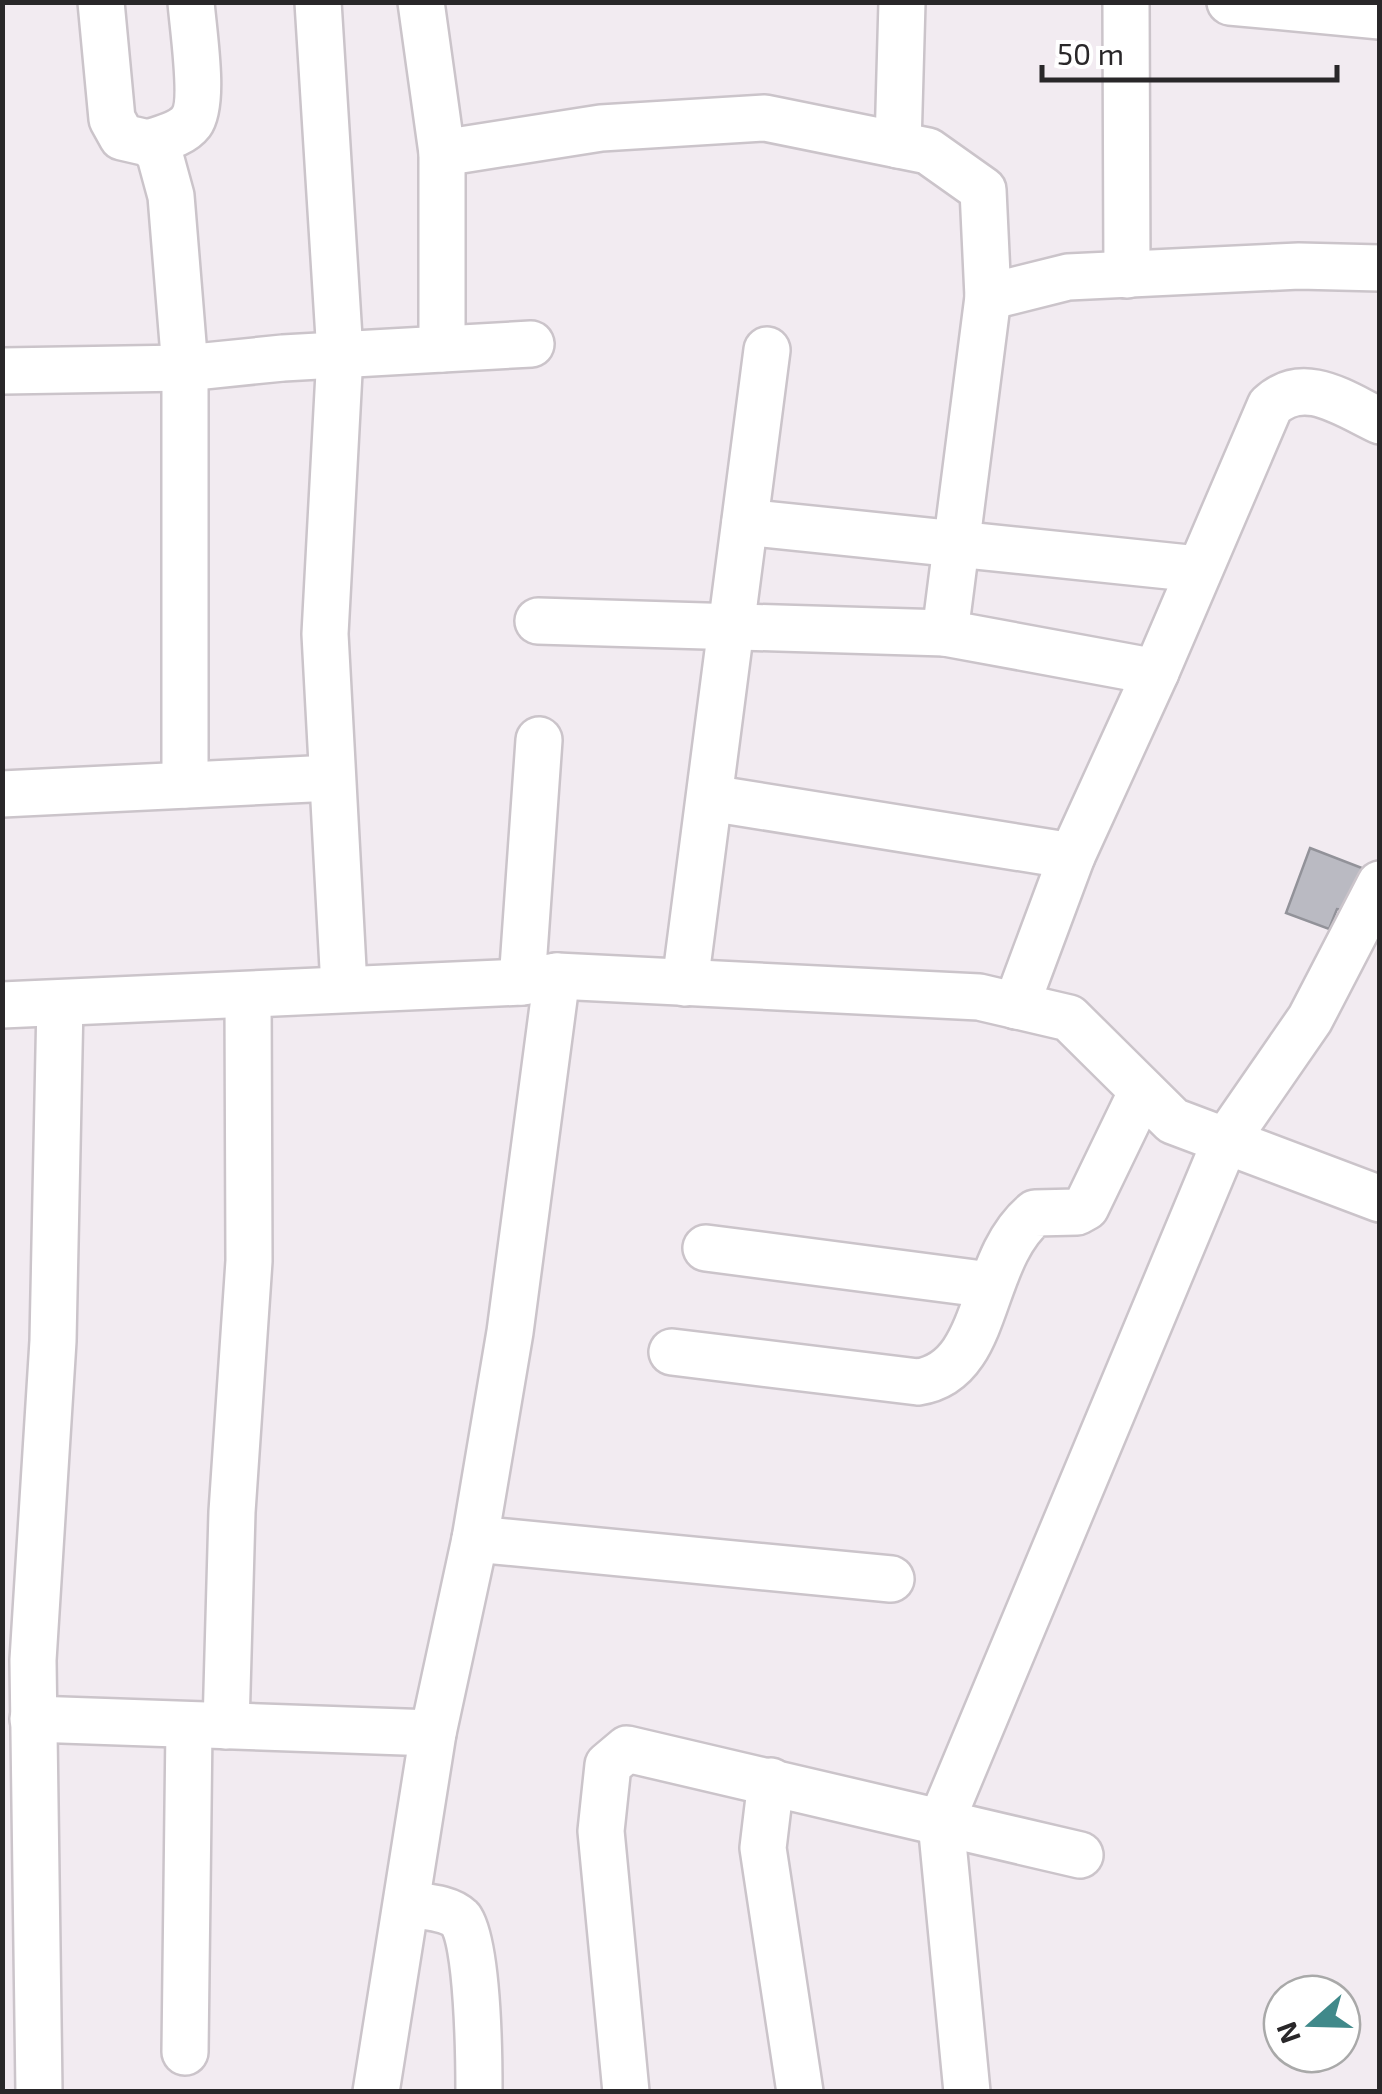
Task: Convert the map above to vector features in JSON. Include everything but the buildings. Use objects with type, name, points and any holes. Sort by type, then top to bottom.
[{"type":"street","points":[[101,2],[112,119],[122,137],[148,143],[176,133],[194,117],[197,97],[191,2]]},
{"type":"street","points":[[318,2],[340,354],[325,634],[344,987]]},
{"type":"street","points":[[421,2],[442,153],[442,349]]},
{"type":"street","points":[[898,145],[902,2]]},
{"type":"street","points":[[1126,2],[1127,275]]},
{"type":"street","points":[[1230,2],[1380,16]]},
{"type":"street","points":[[442,153],[601,128],[766,118],[928,151],[983,190],[988,297],[946,634]]},
{"type":"street","points":[[148,143],[166,165],[185,368],[184,785]]},
{"type":"street","points":[[988,297],[1068,277],[1300,266],[1380,268]]},
{"type":"street","points":[[2,381],[3,368],[185,368],[340,354],[531,344]]},
{"type":"street","points":[[686,983],[767,350]]},
{"type":"street","points":[[1016,1006],[1072,856],[1270,406],[1281,396],[1304,390],[1321,393],[1380,421]]},
{"type":"street","points":[[745,522],[1198,569]]},
{"type":"street","points":[[538,621],[732,624],[946,634],[1156,672]]},
{"type":"street","points":[[376,2092],[433,1733],[475,1538],[510,1332],[539,979],[539,740]]},
{"type":"street","points":[[2,794],[332,778]]},
{"type":"street","points":[[710,798],[1072,856]]},
{"type":"street","points":[[967,2092],[941,1822],[1226,1142],[1310,1018],[1380,884]]},
{"type":"street","points":[[2,1005],[539,979],[979,997],[1069,1018],[1173,1121],[1380,1200]]},
{"type":"street","points":[[185,2052],[208,1726],[232,1512],[249,1261],[248,995]]},
{"type":"street","points":[[39,2092],[20,1940],[33,1719],[18,1660],[53,1340],[60,1002]]},
{"type":"street","points":[[672,1352],[918,1382],[938,1379],[966,1355],[1010,1238],[1034,1213],[1077,1212],[1086,1207],[1142,1091]]},
{"type":"street","points":[[706,1248],[990,1286]]},
{"type":"street","points":[[475,1538],[891,1579]]},
{"type":"street","points":[[33,1719],[433,1733]]},
{"type":"street","points":[[626,2092],[601,1831],[608,1765],[627,1748],[1080,1855]]},
{"type":"street","points":[[771,1781],[763,1815],[764,1862],[800,2092]]},
{"type":"street","points":[[407,1904],[449,1912],[466,1929],[478,2032],[479,2092]]}]
